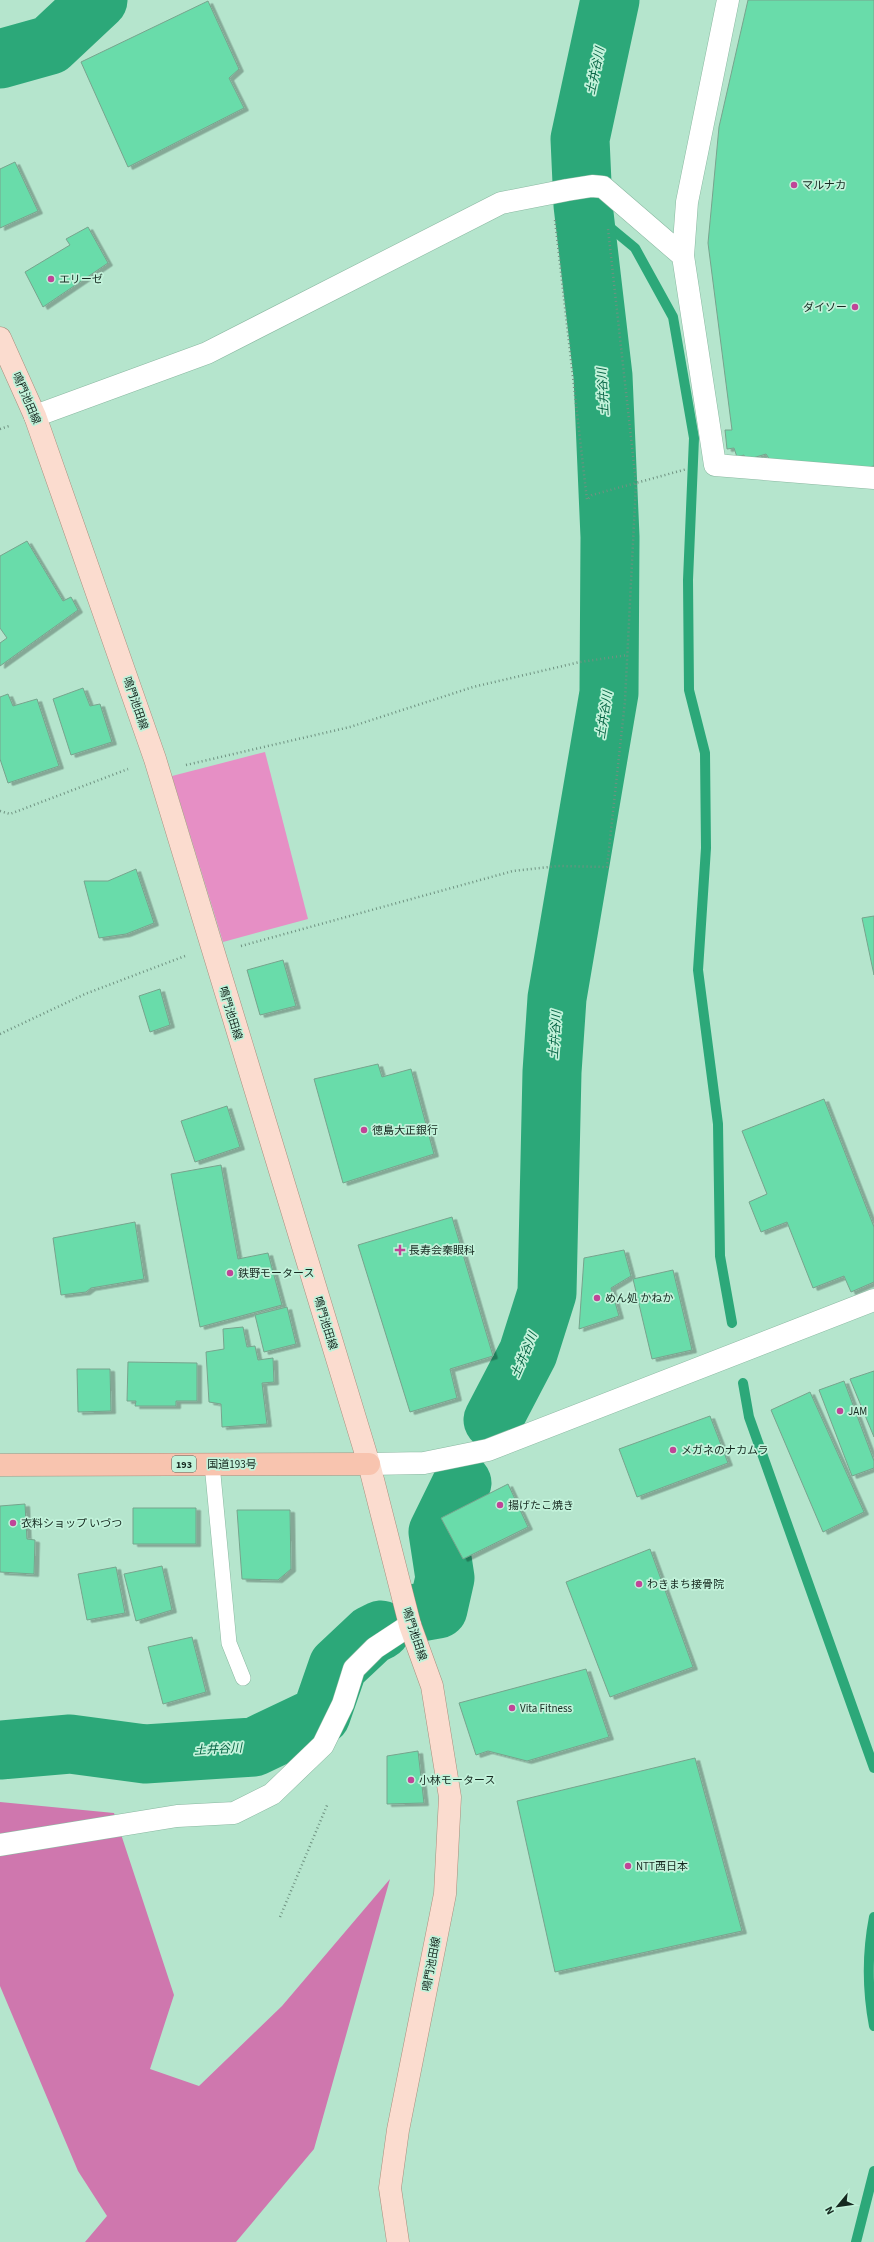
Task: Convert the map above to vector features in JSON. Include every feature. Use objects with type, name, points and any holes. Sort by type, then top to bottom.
[{"type":"highway","name":"国道193号","points":[[0,1465],[369,1464]]},
{"type":"main road","name":"鳴門池田線","points":[[0,338],[35,416],[157,765],[369,1464],[410,1625],[432,1686],[450,1797],[445,1894],[398,2130],[390,2188],[398,2242]]},
{"type":"street","points":[[728,0],[687,202],[683,256],[715,465],[874,478]]},
{"type":"street","points":[[35,416],[207,353],[501,203],[559,191],[592,186],[603,187],[683,256]]},
{"type":"street","points":[[369,1464],[424,1464],[488,1450],[874,1300]]},
{"type":"street","points":[[0,1845],[177,1816],[234,1813],[272,1794],[323,1745],[343,1704],[354,1669],[375,1648],[410,1625]]},
{"type":"lane","points":[[212,1464],[229,1643],[243,1678]]},
{"type":"path","points":[[559,191],[587,500],[592,495],[682,470]]},
{"type":"path","points":[[0,1034],[85,994],[212,950],[513,871],[558,866],[607,867],[627,655],[636,483],[611,246]]},
{"type":"path","points":[[0,812],[10,814],[157,765],[350,727],[473,687],[580,662],[627,655]]},
{"type":"path","points":[[280,1917],[328,1803]]},
{"type":"shaded area","points":[[265,752],[308,919],[223,942],[172,776]]},
{"type":"shaded area","points":[[0,1802],[114,1813],[174,1995],[150,2069],[199,2086],[282,2006],[390,1879],[314,2149],[236,2242],[85,2242],[107,2216],[78,2171],[0,1986]]},
{"type":"building","name":"マルナカ","points":[[748,0],[874,0],[874,466],[863,468],[770,460],[766,454],[746,460],[744,455],[737,457],[734,448],[727,449],[725,430],[732,430],[708,243],[719,127]]},
{"type":"building","points":[[208,1],[239,69],[229,78],[244,108],[128,167],[81,62]]},
{"type":"building","points":[[15,162],[38,211],[0,228],[0,169]]},
{"type":"building","points":[[88,227],[108,263],[43,307],[25,272],[70,245],[66,239]]},
{"type":"building","points":[[27,541],[63,601],[71,597],[78,610],[0,666],[0,643],[7,638],[0,628],[0,556]]},
{"type":"building","points":[[83,688],[90,706],[100,704],[112,742],[71,755],[53,699]]},
{"type":"building","points":[[8,694],[13,706],[37,699],[59,766],[8,783],[0,759],[0,697]]},
{"type":"building","points":[[136,869],[154,923],[126,934],[99,938],[84,881],[108,881]]},
{"type":"building","points":[[874,916],[874,975],[862,918]]},
{"type":"building","points":[[283,960],[296,1006],[260,1015],[247,970]]},
{"type":"building","points":[[160,989],[170,1025],[150,1032],[139,996]]},
{"type":"building","points":[[378,1064],[382,1077],[411,1069],[434,1154],[343,1183],[314,1079]]},
{"type":"building","points":[[824,1099],[874,1227],[874,1282],[851,1292],[844,1276],[813,1288],[787,1222],[761,1232],[749,1202],[767,1194],[742,1131]]},
{"type":"building","points":[[227,1106],[240,1147],[195,1162],[181,1121]]},
{"type":"building","points":[[221,1165],[238,1259],[268,1253],[282,1305],[200,1327],[171,1174]]},
{"type":"building","points":[[452,1217],[493,1356],[450,1369],[457,1398],[410,1412],[358,1245]]},
{"type":"building","points":[[135,1222],[144,1279],[91,1288],[86,1292],[61,1295],[53,1238]]},
{"type":"building","points":[[624,1250],[631,1276],[611,1288],[619,1316],[579,1329],[584,1258]]},
{"type":"building","points":[[673,1270],[692,1350],[652,1359],[633,1279]]},
{"type":"building","points":[[287,1307],[296,1344],[264,1352],[255,1315]]},
{"type":"building","points":[[243,1327],[247,1347],[255,1346],[258,1360],[273,1358],[274,1382],[262,1383],[267,1424],[222,1427],[221,1404],[209,1402],[206,1352],[224,1349],[223,1329]]},
{"type":"building","points":[[128,1362],[197,1363],[197,1401],[176,1401],[176,1406],[135,1406],[136,1401],[127,1401]]},
{"type":"building","points":[[77,1369],[110,1369],[111,1411],[78,1412]]},
{"type":"building","points":[[874,1371],[874,1437],[850,1379]]},
{"type":"building","points":[[844,1381],[874,1461],[874,1468],[852,1476],[819,1390]]},
{"type":"building","points":[[810,1392],[864,1512],[823,1532],[771,1410]]},
{"type":"building","points":[[710,1416],[728,1463],[637,1497],[619,1449]]},
{"type":"building","points":[[508,1484],[528,1527],[463,1559],[441,1518]]},
{"type":"building","points":[[25,1504],[27,1539],[35,1540],[34,1574],[0,1572],[0,1506]]},
{"type":"building","points":[[133,1508],[196,1508],[196,1544],[133,1544]]},
{"type":"building","points":[[237,1510],[290,1510],[291,1569],[278,1580],[242,1579]]},
{"type":"building","points":[[650,1549],[693,1667],[610,1697],[566,1582]]},
{"type":"building","points":[[162,1566],[172,1610],[136,1621],[124,1574]]},
{"type":"building","points":[[116,1567],[125,1613],[87,1620],[78,1574]]},
{"type":"building","points":[[192,1637],[206,1692],[163,1704],[148,1647]]},
{"type":"building","points":[[586,1669],[609,1737],[527,1761],[488,1751],[476,1755],[459,1703]]},
{"type":"building","points":[[418,1751],[424,1803],[387,1804],[387,1756]]},
{"type":"building","name":"NTT西日本","points":[[695,1758],[742,1931],[555,1972],[517,1801]]},
{"type":"waterway","points":[[0,59],[50,45],[98,0]]},
{"type":"waterway","name":"土井谷川","points":[[493,1420],[528,1353],[547,1293],[552,1072],[557,998],[609,693],[610,537],[603,376],[583,205],[580,139],[610,0]]},
{"type":"waterway","points":[[583,205],[635,248],[673,317],[694,438],[688,580],[689,690],[705,753],[706,848],[698,970],[718,1124],[720,1256],[732,1323]]},
{"type":"waterway","points":[[743,1383],[749,1417],[874,1768]]},
{"type":"waterway","name":"土井谷川","points":[[421,1612],[438,1609],[445,1578],[438,1532],[462,1483]]},
{"type":"waterway","name":"土井谷川","points":[[0,1750],[70,1744],[145,1754],[254,1747],[321,1715],[338,1666],[371,1635],[381,1630]]},
{"type":"waterway","points":[[874,1917],[869,1958],[869,1985],[874,2026]]},
{"type":"waterway","points":[[856,2242],[874,2171]]},
{"type":"place","name":"マルナカ","points":[[794,185]]},
{"type":"place","name":"エリーゼ","points":[[51,279]]},
{"type":"place","name":"ダイソー","points":[[855,307]]},
{"type":"place","name":"徳島大正銀行","points":[[364,1130]]},
{"type":"place","name":"長寿会秦眼科","points":[[400,1250]]},
{"type":"place","name":"鉄野モータース","points":[[230,1273]]},
{"type":"place","name":"めん処 かねか","points":[[597,1298]]},
{"type":"place","name":"JAM","points":[[840,1411]]},
{"type":"place","name":"メガネのナカムラ","points":[[673,1450]]},
{"type":"place","name":"揚げたこ焼き","points":[[500,1505]]},
{"type":"place","name":"衣料ショップ いづつ","points":[[13,1523]]},
{"type":"place","name":"わきまち接骨院","points":[[639,1584]]},
{"type":"place","name":"Vita Fitness","points":[[512,1708]]},
{"type":"place","name":"小林モータース","points":[[411,1780]]},
{"type":"place","name":"NTT西日本","points":[[628,1866]]}]
